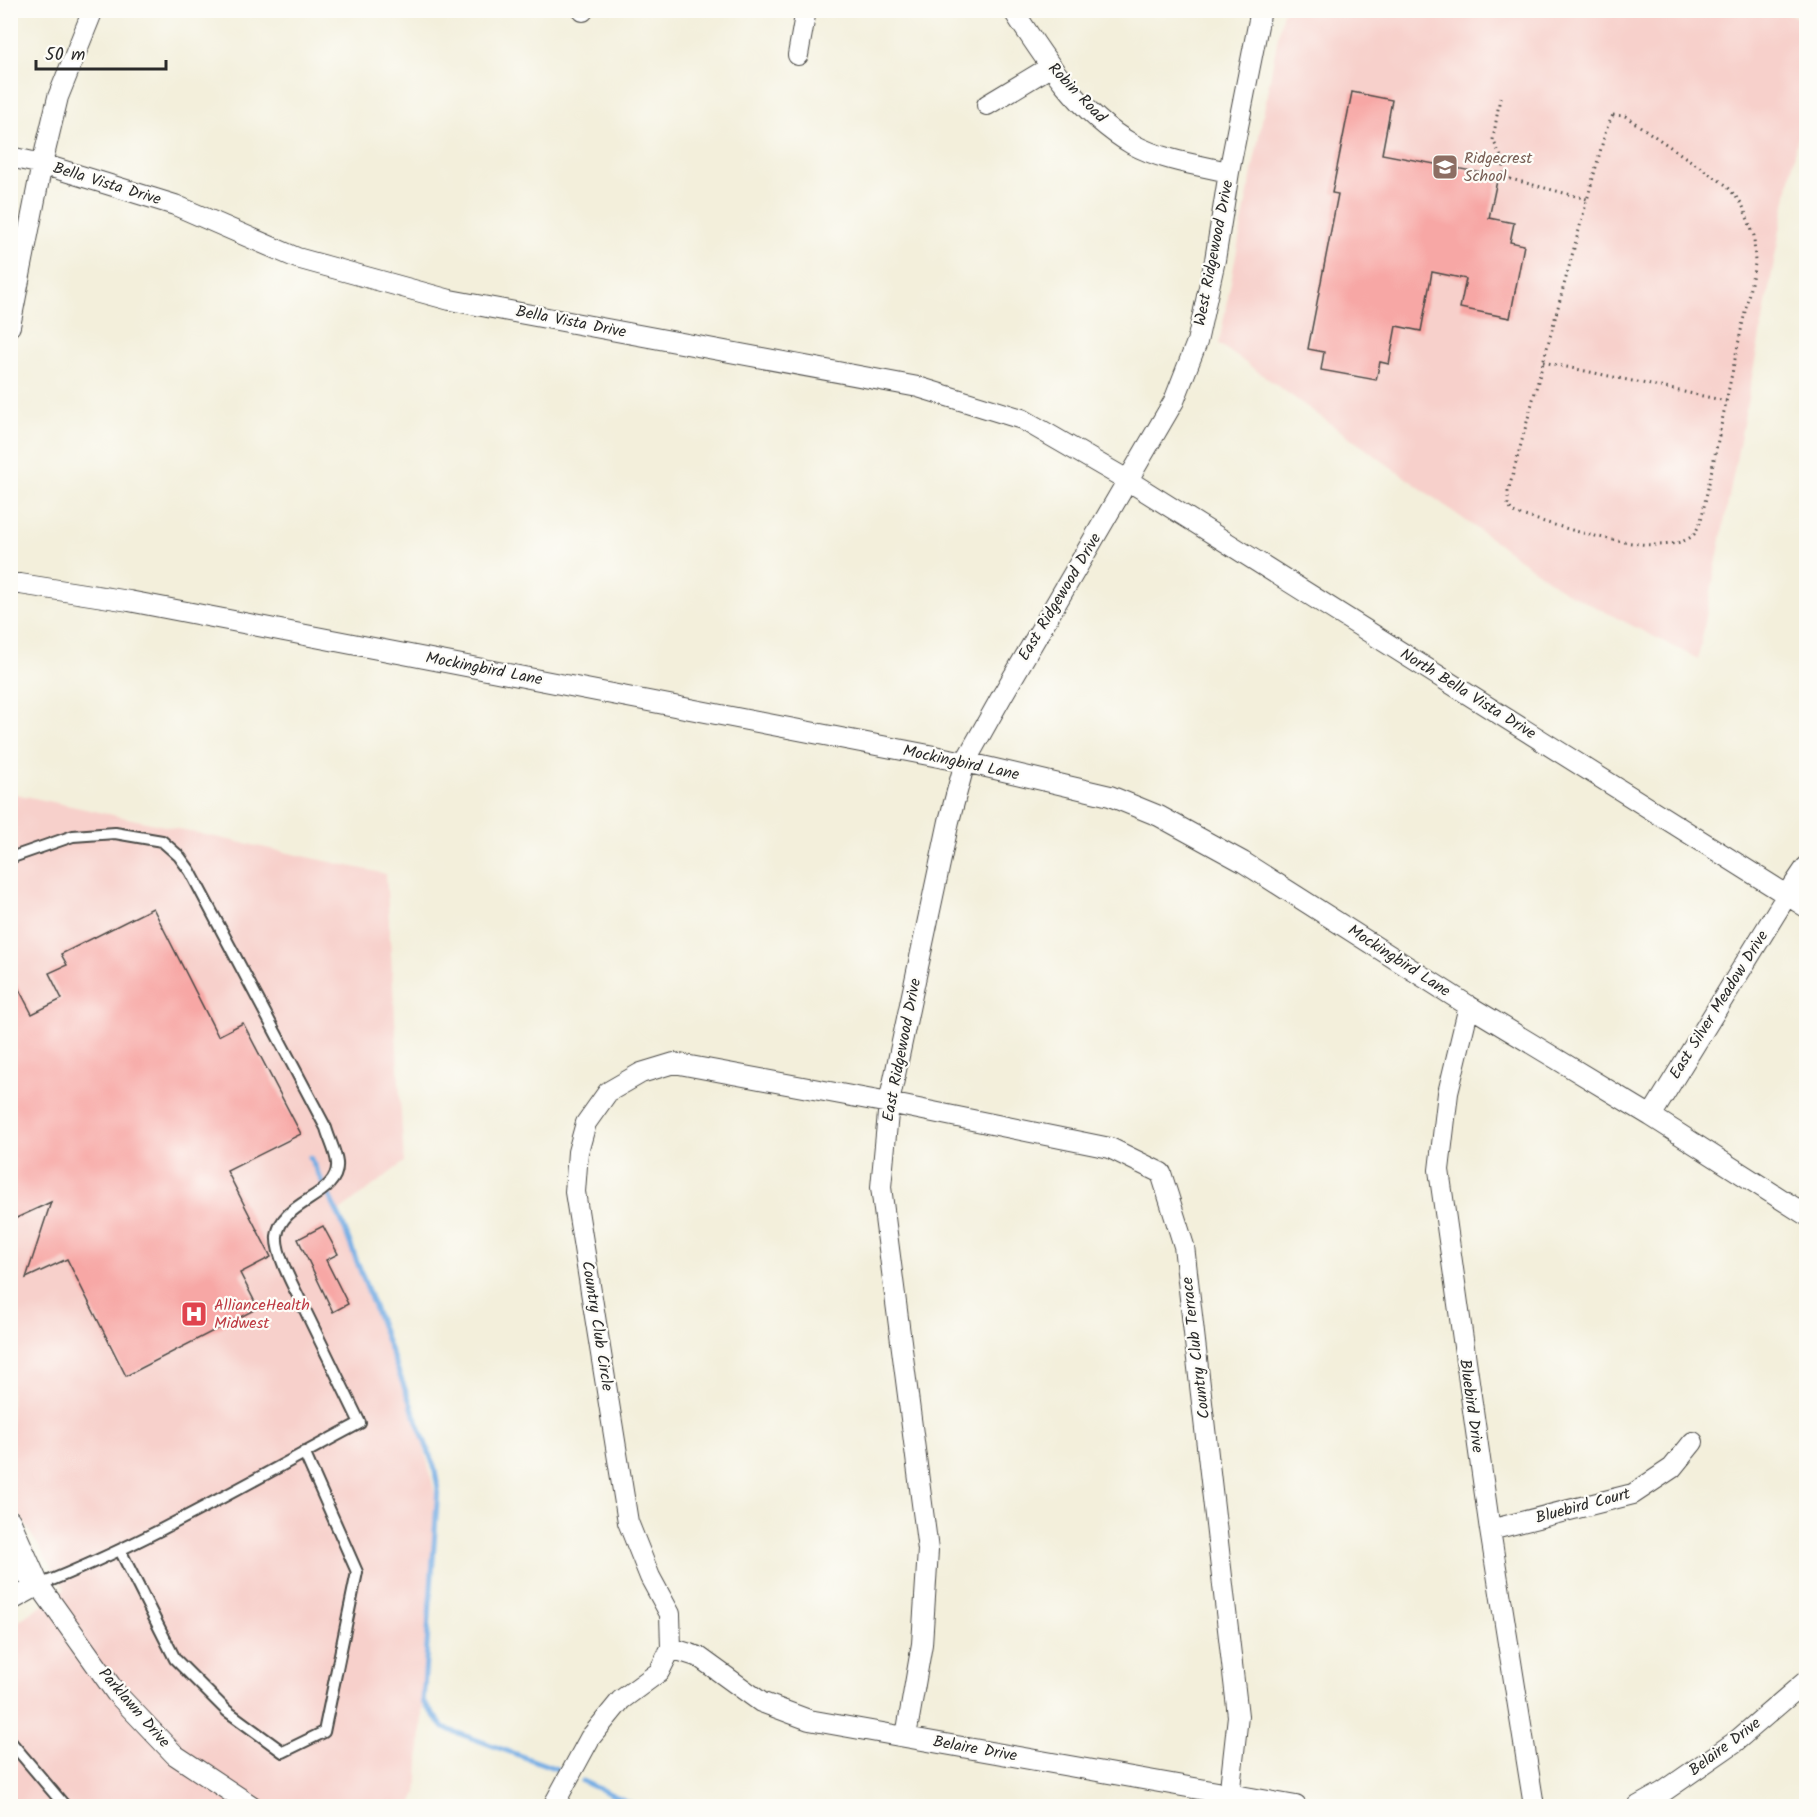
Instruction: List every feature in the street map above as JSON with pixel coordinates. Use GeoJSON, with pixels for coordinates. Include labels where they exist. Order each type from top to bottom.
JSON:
{"type":"FeatureCollection","features":[{"type":"Feature","properties":{"kind":"street"},"geometry":{"type":"LineString","coordinates":[[10,326],[42,164],[58,97],[93,10]]}},
{"type":"Feature","properties":{"kind":"street"},"geometry":{"type":"LineString","coordinates":[[798,56],[806,10]]}},
{"type":"Feature","properties":{"kind":"street","name":"Robin Road"},"geometry":{"type":"LineString","coordinates":[[1013,10],[1050,67],[1098,118],[1132,144],[1172,160],[1229,172]]}},
{"type":"Feature","properties":{"kind":"street","name":"West Ridgewood Drive"},"geometry":{"type":"LineString","coordinates":[[1129,481],[1174,401],[1197,342],[1215,260],[1229,172],[1261,10]]}},
{"type":"Feature","properties":{"kind":"street"},"geometry":{"type":"LineString","coordinates":[[987,105],[1050,67]]}},
{"type":"Feature","properties":{"kind":"street","name":"Bella Vista Drive"},"geometry":{"type":"LineString","coordinates":[[10,157],[42,164],[175,205],[297,258],[450,300],[918,387],[1022,419],[1129,481]]}},
{"type":"Feature","properties":{"kind":"street","name":"East Ridgewood Drive"},"geometry":{"type":"LineString","coordinates":[[906,1736],[922,1644],[928,1550],[881,1187],[889,1103],[949,821],[965,762],[1129,481]]}},
{"type":"Feature","properties":{"kind":"street","name":"North Bella Vista Drive"},"geometry":{"type":"LineString","coordinates":[[1129,481],[1806,907]]}},
{"type":"Feature","properties":{"kind":"street","name":"Mockingbird Lane"},"geometry":{"type":"LineString","coordinates":[[10,584],[129,601],[965,762],[1110,796],[1159,816],[1243,862],[1469,1006],[1651,1116],[1806,1215]]}},
{"type":"Feature","properties":{"kind":"street","name":"East Silver Meadow Drive"},"geometry":{"type":"LineString","coordinates":[[1651,1116],[1806,867]]}},
{"type":"Feature","properties":{"kind":"street","name":"Bluebird Drive"},"geometry":{"type":"LineString","coordinates":[[1469,1006],[1448,1093],[1439,1170],[1490,1530],[1534,1806]]}},
{"type":"Feature","properties":{"kind":"street","name":"Country Club Circle"},"geometry":{"type":"LineString","coordinates":[[671,1648],[670,1614],[650,1577],[628,1522],[575,1192],[578,1152],[586,1123],[608,1092],[641,1073],[674,1063],[889,1103]]}},
{"type":"Feature","properties":{"kind":"street","name":"Country Club Terrace"},"geometry":{"type":"LineString","coordinates":[[889,1103],[1110,1148],[1161,1173],[1184,1246],[1238,1716],[1229,1800]]}},
{"type":"Feature","properties":{"kind":"street","name":"Bluebird Court"},"geometry":{"type":"LineString","coordinates":[[1490,1530],[1633,1494],[1672,1468],[1693,1442]]}},
{"type":"Feature","properties":{"kind":"street","name":"Parklawn Drive"},"geometry":{"type":"LineString","coordinates":[[10,1520],[39,1585],[117,1693],[175,1755],[252,1806]]}},
{"type":"Feature","properties":{"kind":"street","name":"Parklawn Drive"},"geometry":{"type":"LineString","coordinates":[[10,1561],[39,1585]]}},
{"type":"Feature","properties":{"kind":"street"},"geometry":{"type":"LineString","coordinates":[[10,1601],[39,1585]]}},
{"type":"Feature","properties":{"kind":"street"},"geometry":{"type":"LineString","coordinates":[[553,1806],[590,1738],[621,1700],[659,1672],[671,1648]]}},
{"type":"Feature","properties":{"kind":"street","name":"Belaire Drive"},"geometry":{"type":"LineString","coordinates":[[671,1648],[699,1657],[761,1702],[809,1720],[906,1736],[1229,1800],[1296,1806]]}},
{"type":"Feature","properties":{"kind":"street","name":"Belaire Drive"},"geometry":{"type":"LineString","coordinates":[[1638,1806],[1663,1792],[1735,1742],[1806,1682]]}},
{"type":"Feature","properties":{"kind":"lane"},"geometry":{"type":"LineString","coordinates":[[10,858],[73,836],[115,834],[162,841],[179,856],[190,871],[326,1128],[338,1163],[330,1185],[288,1212],[279,1224],[276,1239],[284,1267],[360,1423],[178,1522],[86,1567],[39,1585]]}},
{"type":"Feature","properties":{"kind":"lane"},"geometry":{"type":"LineString","coordinates":[[120,1550],[175,1659],[227,1712],[283,1752],[324,1732],[357,1572],[304,1452]]}},
{"type":"Feature","properties":{"kind":"lane"},"geometry":{"type":"LineString","coordinates":[[10,1741],[65,1806]]}},
{"type":"Feature","properties":{"kind":"path"},"geometry":{"type":"LineString","coordinates":[[1500,97],[1493,140],[1504,163],[1503,177],[1587,199]]}},
{"type":"Feature","properties":{"kind":"path"},"geometry":{"type":"LineString","coordinates":[[1614,115],[1625,116],[1726,184],[1742,204],[1754,236],[1755,264],[1701,521],[1693,536],[1675,543],[1644,546],[1514,513],[1508,506],[1508,492],[1544,362],[1606,130],[1614,115]]}},
{"type":"Feature","properties":{"kind":"path"},"geometry":{"type":"LineString","coordinates":[[1544,362],[1726,401]]}},
{"type":"Feature","properties":{"kind":"shaded area"},"geometry":{"type":"Polygon","coordinates":[[[1773,10],[1806,20],[1806,95],[1698,659],[1564,591],[1219,344],[1283,11],[1773,10]]]}},
{"type":"Feature","properties":{"kind":"shaded area","name":"AllianceHealth Midwest"},"geometry":{"type":"Polygon","coordinates":[[[11,793],[386,874],[404,1162],[340,1211],[417,1418],[436,1498],[417,1793],[411,1806],[11,1806],[11,1626],[65,1589],[11,1502],[11,793]]]}},
{"type":"Feature","properties":{"kind":"building"},"geometry":{"type":"Polygon","coordinates":[[[1352,92],[1392,100],[1382,154],[1498,176],[1489,218],[1514,223],[1510,242],[1524,245],[1510,318],[1460,308],[1466,279],[1432,272],[1421,331],[1396,326],[1389,364],[1380,362],[1376,380],[1321,370],[1324,352],[1308,349],[1338,194],[1332,193],[1352,92]]]}},
{"type":"Feature","properties":{"kind":"building","name":"AllianceHealth Midwest"},"geometry":{"type":"Polygon","coordinates":[[[153,908],[218,1036],[243,1023],[301,1134],[227,1171],[271,1257],[240,1273],[258,1308],[126,1376],[67,1259],[26,1278],[51,1202],[10,1221],[10,972],[32,1014],[62,999],[49,973],[67,965],[61,954],[153,908]]]}},
{"type":"Feature","properties":{"kind":"building"},"geometry":{"type":"Polygon","coordinates":[[[323,1226],[338,1254],[326,1260],[348,1304],[333,1312],[298,1239],[323,1226]]]}},
{"type":"Feature","properties":{"kind":"waterway"},"geometry":{"type":"LineString","coordinates":[[310,1157],[342,1222],[434,1466],[438,1488],[423,1702],[444,1728],[557,1769]]}},
{"type":"Feature","properties":{"kind":"waterway"},"geometry":{"type":"LineString","coordinates":[[582,1781],[637,1806]]}},
{"type":"Feature","properties":{"kind":"place","name":"Ridgecrest School"},"geometry":{"type":"Point","coordinates":[1445,167]}},
{"type":"Feature","properties":{"kind":"place","name":"AllianceHealth Midwest"},"geometry":{"type":"Point","coordinates":[194,1314]}}]}
